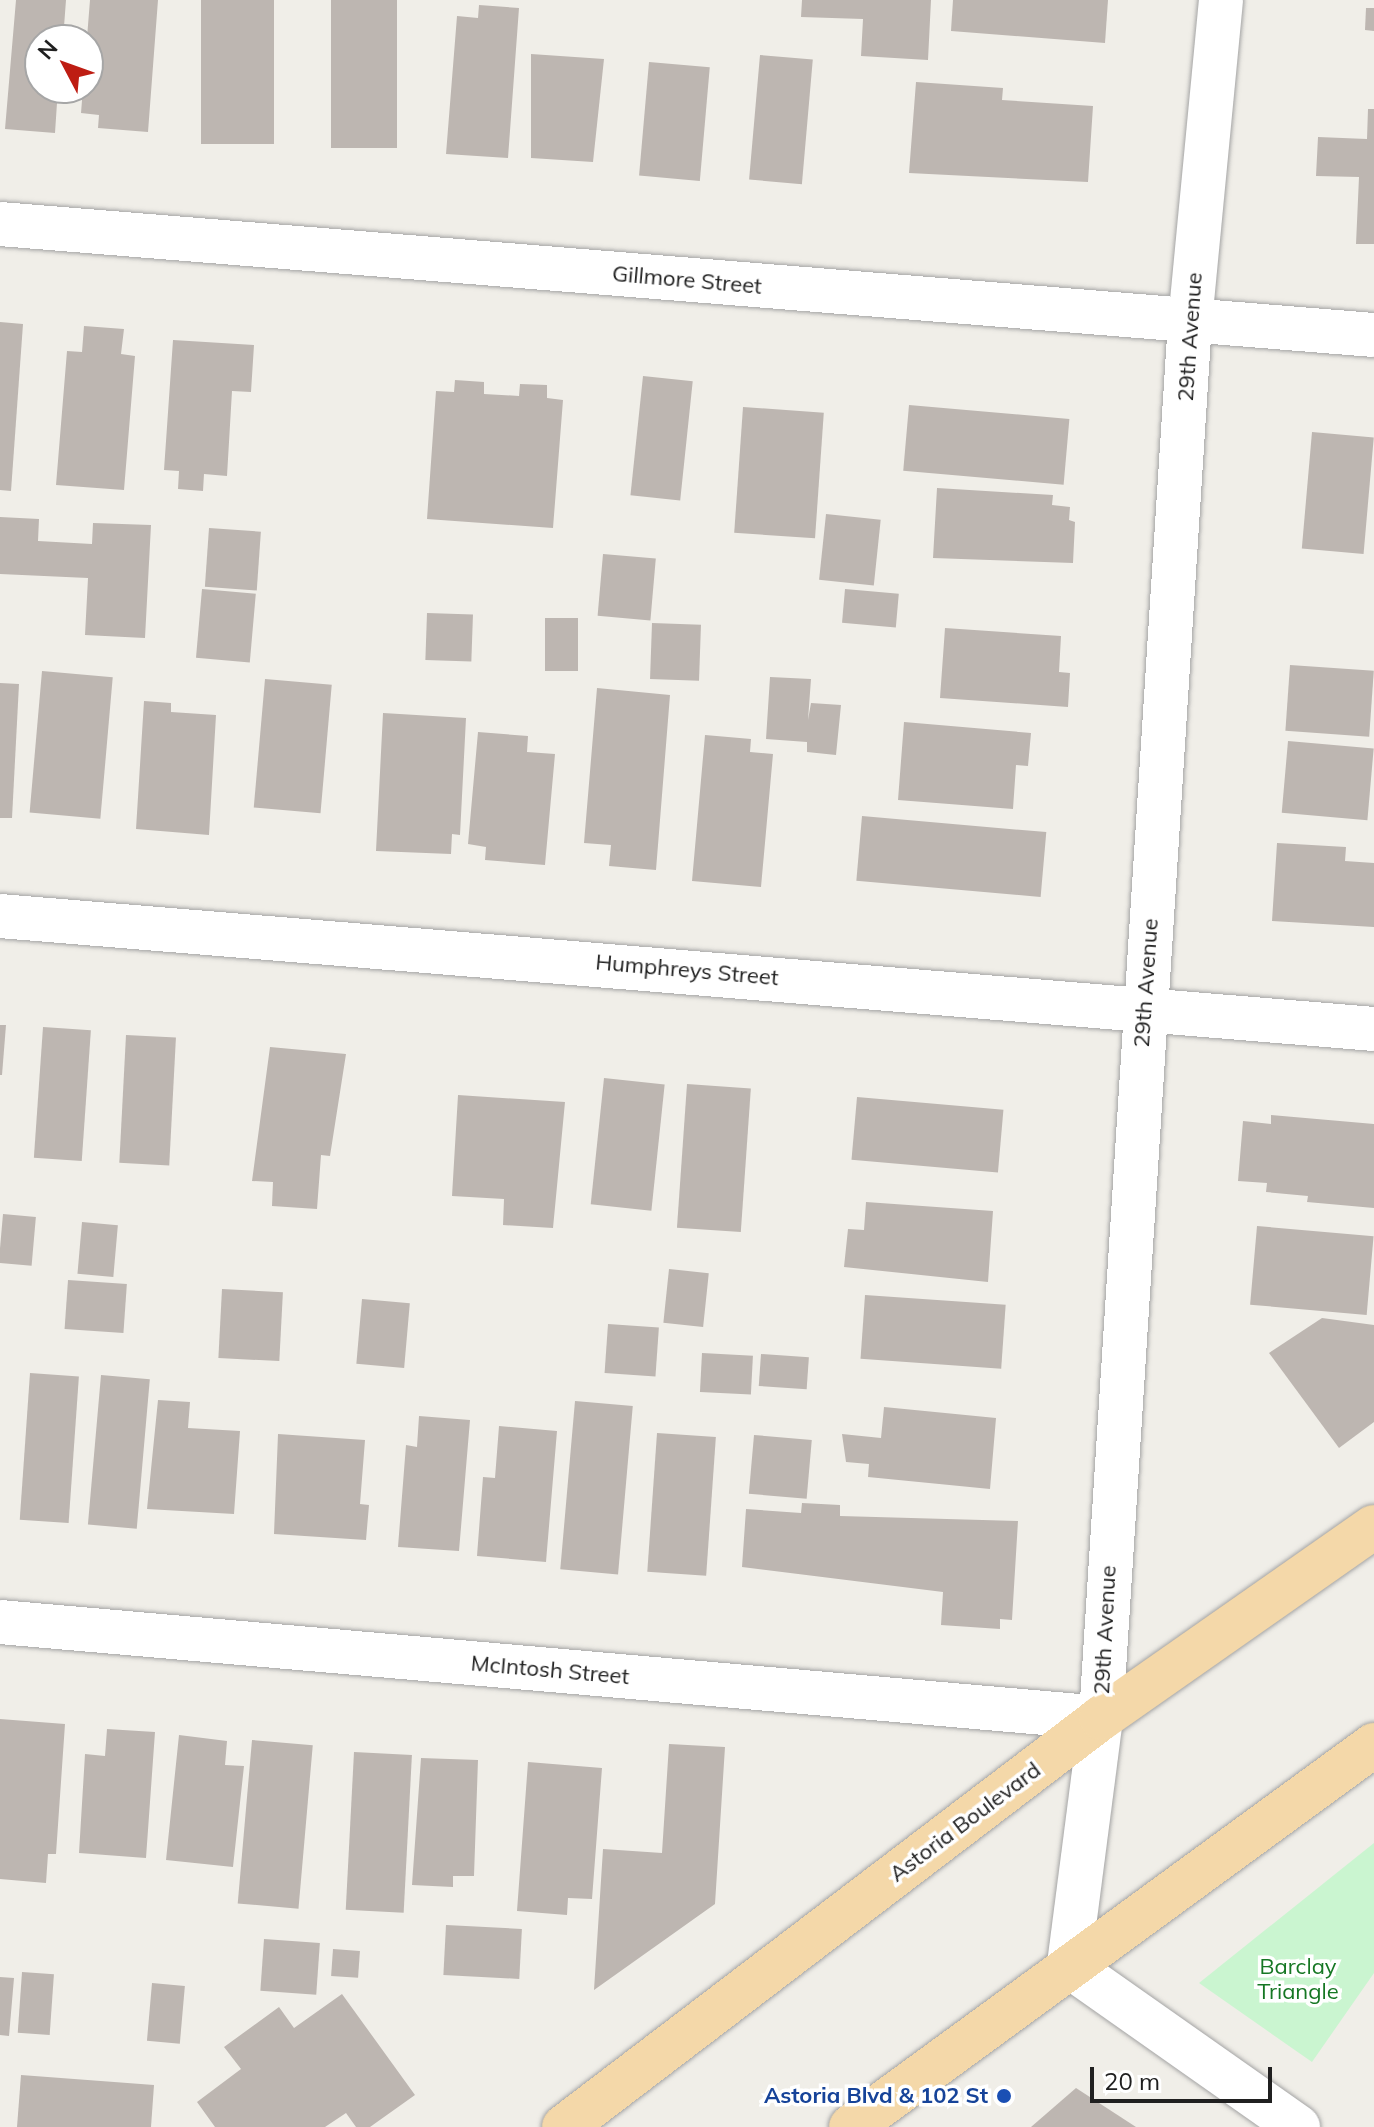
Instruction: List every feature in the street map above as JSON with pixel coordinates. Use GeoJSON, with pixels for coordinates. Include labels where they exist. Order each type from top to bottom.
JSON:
{"type":"FeatureCollection","features":[{"type":"Feature","properties":{"kind":"main road","name":"Astoria Boulevard"},"geometry":{"type":"LineString","coordinates":[[564,2127],[1101,1718],[1374,1527]]}},
{"type":"Feature","properties":{"kind":"main road"},"geometry":{"type":"LineString","coordinates":[[851,2127],[1374,1745]]}},
{"type":"Feature","properties":{"kind":"street","name":"29th Avenue"},"geometry":{"type":"LineString","coordinates":[[1069,1966],[1101,1718],[1190,321],[1221,0]]}},
{"type":"Feature","properties":{"kind":"street","name":"Gillmore Street"},"geometry":{"type":"LineString","coordinates":[[0,224],[1374,335]]}},
{"type":"Feature","properties":{"kind":"street","name":"Humphreys Street"},"geometry":{"type":"LineString","coordinates":[[0,916],[1145,1006],[1374,1029]]}},
{"type":"Feature","properties":{"kind":"street","name":"McIntosh Street"},"geometry":{"type":"LineString","coordinates":[[0,1622],[1101,1718]]}},
{"type":"Feature","properties":{"kind":"street"},"geometry":{"type":"LineString","coordinates":[[1069,1966],[1298,2127]]}},
{"type":"Feature","properties":{"kind":"green space","name":"Barclay Triangle"},"geometry":{"type":"Polygon","coordinates":[[[1374,1843],[1374,1973],[1312,2062],[1199,1983],[1374,1843]]]}},
{"type":"Feature","properties":{"kind":"building"},"geometry":{"type":"Polygon","coordinates":[[[16,0],[66,0],[64,24],[24,24],[24,104],[57,104],[55,133],[5,129],[16,0]]]}},
{"type":"Feature","properties":{"kind":"building"},"geometry":{"type":"Polygon","coordinates":[[[90,0],[158,0],[148,132],[98,128],[99,115],[81,113],[82,104],[104,104],[104,24],[88,24],[90,0]]]}},
{"type":"Feature","properties":{"kind":"building"},"geometry":{"type":"Polygon","coordinates":[[[201,0],[274,0],[274,144],[201,144],[201,0]]]}},
{"type":"Feature","properties":{"kind":"building"},"geometry":{"type":"Polygon","coordinates":[[[331,0],[397,0],[397,148],[331,148],[331,0]]]}},
{"type":"Feature","properties":{"kind":"building"},"geometry":{"type":"Polygon","coordinates":[[[802,0],[931,0],[928,60],[861,56],[863,19],[801,17],[802,0]]]}},
{"type":"Feature","properties":{"kind":"building"},"geometry":{"type":"Polygon","coordinates":[[[953,0],[1108,0],[1105,43],[951,31],[953,0]]]}},
{"type":"Feature","properties":{"kind":"building"},"geometry":{"type":"Polygon","coordinates":[[[479,5],[519,8],[508,158],[446,154],[457,16],[478,18],[479,5]]]}},
{"type":"Feature","properties":{"kind":"building"},"geometry":{"type":"Polygon","coordinates":[[[1366,8],[1374,8],[1374,31],[1365,30],[1366,8]]]}},
{"type":"Feature","properties":{"kind":"building"},"geometry":{"type":"Polygon","coordinates":[[[531,54],[604,59],[593,162],[531,158],[531,54]]]}},
{"type":"Feature","properties":{"kind":"building"},"geometry":{"type":"Polygon","coordinates":[[[760,55],[813,60],[802,184],[749,180],[760,55]]]}},
{"type":"Feature","properties":{"kind":"building"},"geometry":{"type":"Polygon","coordinates":[[[649,62],[710,67],[700,181],[639,176],[649,62]]]}},
{"type":"Feature","properties":{"kind":"building"},"geometry":{"type":"Polygon","coordinates":[[[916,82],[1003,88],[1002,100],[1093,106],[1088,182],[909,173],[916,82]]]}},
{"type":"Feature","properties":{"kind":"building"},"geometry":{"type":"Polygon","coordinates":[[[1368,109],[1374,109],[1374,244],[1356,244],[1359,177],[1316,176],[1318,137],[1367,139],[1368,109]]]}},
{"type":"Feature","properties":{"kind":"building"},"geometry":{"type":"Polygon","coordinates":[[[0,322],[23,324],[11,491],[0,490],[0,322]]]}},
{"type":"Feature","properties":{"kind":"building"},"geometry":{"type":"Polygon","coordinates":[[[84,326],[124,329],[121,354],[135,356],[124,490],[56,485],[67,351],[82,352],[84,326]]]}},
{"type":"Feature","properties":{"kind":"building"},"geometry":{"type":"Polygon","coordinates":[[[173,340],[254,345],[251,392],[232,391],[227,476],[204,474],[203,491],[178,489],[179,471],[164,470],[173,340]]]}},
{"type":"Feature","properties":{"kind":"building"},"geometry":{"type":"Polygon","coordinates":[[[643,376],[693,381],[680,501],[630,495],[643,376]]]}},
{"type":"Feature","properties":{"kind":"building"},"geometry":{"type":"Polygon","coordinates":[[[455,380],[484,382],[484,394],[519,396],[520,384],[547,385],[547,398],[563,400],[553,528],[427,519],[436,391],[454,392],[455,380]]]}},
{"type":"Feature","properties":{"kind":"building"},"geometry":{"type":"Polygon","coordinates":[[[909,405],[1069,419],[1064,485],[903,471],[909,405]]]}},
{"type":"Feature","properties":{"kind":"building"},"geometry":{"type":"Polygon","coordinates":[[[743,407],[824,413],[815,538],[734,533],[743,407]]]}},
{"type":"Feature","properties":{"kind":"building"},"geometry":{"type":"Polygon","coordinates":[[[1312,432],[1374,437],[1364,554],[1302,549],[1312,432]]]}},
{"type":"Feature","properties":{"kind":"building"},"geometry":{"type":"Polygon","coordinates":[[[937,488],[1053,495],[1052,505],[1070,507],[1069,520],[1075,522],[1073,563],[933,558],[937,488]]]}},
{"type":"Feature","properties":{"kind":"building"},"geometry":{"type":"Polygon","coordinates":[[[826,514],[881,520],[874,585],[819,580],[826,514]]]}},
{"type":"Feature","properties":{"kind":"building"},"geometry":{"type":"Polygon","coordinates":[[[0,517],[39,519],[38,541],[92,544],[93,523],[151,525],[145,638],[85,635],[88,578],[0,574],[0,517]]]}},
{"type":"Feature","properties":{"kind":"building"},"geometry":{"type":"Polygon","coordinates":[[[209,528],[261,532],[257,590],[205,587],[209,528]]]}},
{"type":"Feature","properties":{"kind":"building"},"geometry":{"type":"Polygon","coordinates":[[[603,554],[656,559],[650,620],[598,616],[603,554]]]}},
{"type":"Feature","properties":{"kind":"building"},"geometry":{"type":"Polygon","coordinates":[[[202,589],[256,594],[250,662],[196,658],[202,589]]]}},
{"type":"Feature","properties":{"kind":"building"},"geometry":{"type":"Polygon","coordinates":[[[845,589],[899,594],[896,628],[842,623],[845,589]]]}},
{"type":"Feature","properties":{"kind":"building"},"geometry":{"type":"Polygon","coordinates":[[[427,613],[473,615],[471,662],[425,660],[427,613]]]}},
{"type":"Feature","properties":{"kind":"building"},"geometry":{"type":"Polygon","coordinates":[[[545,618],[578,618],[578,671],[545,671],[545,618]]]}},
{"type":"Feature","properties":{"kind":"building"},"geometry":{"type":"Polygon","coordinates":[[[652,623],[701,625],[699,681],[650,679],[652,623]]]}},
{"type":"Feature","properties":{"kind":"building"},"geometry":{"type":"Polygon","coordinates":[[[945,628],[1061,636],[1059,672],[1070,673],[1068,707],[940,698],[945,628]]]}},
{"type":"Feature","properties":{"kind":"building"},"geometry":{"type":"Polygon","coordinates":[[[1290,665],[1374,671],[1369,737],[1285,731],[1290,665]]]}},
{"type":"Feature","properties":{"kind":"building"},"geometry":{"type":"Polygon","coordinates":[[[42,671],[113,677],[100,819],[30,812],[42,671]]]}},
{"type":"Feature","properties":{"kind":"building"},"geometry":{"type":"Polygon","coordinates":[[[770,677],[811,679],[808,720],[811,703],[841,705],[836,755],[807,752],[807,742],[766,739],[770,677]]]}},
{"type":"Feature","properties":{"kind":"building"},"geometry":{"type":"Polygon","coordinates":[[[265,679],[332,685],[321,813],[254,808],[265,679]]]}},
{"type":"Feature","properties":{"kind":"building"},"geometry":{"type":"Polygon","coordinates":[[[0,683],[19,684],[12,818],[0,818],[0,683]]]}},
{"type":"Feature","properties":{"kind":"building"},"geometry":{"type":"Polygon","coordinates":[[[597,688],[670,695],[656,870],[609,866],[611,845],[584,843],[597,688]]]}},
{"type":"Feature","properties":{"kind":"building"},"geometry":{"type":"Polygon","coordinates":[[[144,701],[171,703],[171,712],[216,715],[209,835],[136,829],[144,701]]]}},
{"type":"Feature","properties":{"kind":"building"},"geometry":{"type":"Polygon","coordinates":[[[383,713],[466,718],[460,835],[452,834],[451,854],[376,851],[383,713]]]}},
{"type":"Feature","properties":{"kind":"building"},"geometry":{"type":"Polygon","coordinates":[[[904,722],[1031,733],[1028,766],[1016,765],[1013,809],[898,800],[904,722]]]}},
{"type":"Feature","properties":{"kind":"building"},"geometry":{"type":"Polygon","coordinates":[[[478,732],[528,736],[527,752],[555,754],[545,865],[485,860],[486,847],[468,844],[478,732]]]}},
{"type":"Feature","properties":{"kind":"building"},"geometry":{"type":"Polygon","coordinates":[[[705,735],[751,739],[750,752],[773,754],[761,887],[692,881],[705,735]]]}},
{"type":"Feature","properties":{"kind":"building"},"geometry":{"type":"Polygon","coordinates":[[[1288,741],[1374,748],[1367,820],[1282,813],[1288,741]]]}},
{"type":"Feature","properties":{"kind":"building"},"geometry":{"type":"Polygon","coordinates":[[[862,816],[1046,832],[1041,897],[856,881],[862,816]]]}},
{"type":"Feature","properties":{"kind":"building"},"geometry":{"type":"Polygon","coordinates":[[[1277,843],[1346,847],[1345,861],[1374,863],[1374,927],[1272,921],[1277,843]]]}},
{"type":"Feature","properties":{"kind":"building"},"geometry":{"type":"Polygon","coordinates":[[[0,1025],[6,1025],[2,1075],[0,1075],[0,1025]]]}},
{"type":"Feature","properties":{"kind":"building"},"geometry":{"type":"Polygon","coordinates":[[[43,1027],[91,1030],[82,1161],[34,1158],[43,1027]]]}},
{"type":"Feature","properties":{"kind":"building"},"geometry":{"type":"Polygon","coordinates":[[[126,1035],[176,1038],[169,1165],[119,1163],[126,1035]]]}},
{"type":"Feature","properties":{"kind":"building"},"geometry":{"type":"Polygon","coordinates":[[[270,1047],[346,1054],[330,1156],[321,1155],[317,1209],[272,1206],[273,1182],[252,1181],[270,1047]]]}},
{"type":"Feature","properties":{"kind":"building"},"geometry":{"type":"Polygon","coordinates":[[[604,1078],[665,1084],[651,1211],[591,1204],[604,1078]]]}},
{"type":"Feature","properties":{"kind":"building"},"geometry":{"type":"Polygon","coordinates":[[[687,1084],[751,1088],[741,1232],[677,1228],[687,1084]]]}},
{"type":"Feature","properties":{"kind":"building"},"geometry":{"type":"Polygon","coordinates":[[[458,1095],[565,1102],[553,1228],[503,1225],[504,1199],[452,1196],[458,1095]]]}},
{"type":"Feature","properties":{"kind":"building"},"geometry":{"type":"Polygon","coordinates":[[[857,1097],[1003,1110],[998,1173],[852,1160],[857,1097]]]}},
{"type":"Feature","properties":{"kind":"building"},"geometry":{"type":"Polygon","coordinates":[[[1271,1115],[1374,1124],[1374,1208],[1307,1202],[1308,1196],[1266,1192],[1267,1183],[1238,1181],[1243,1121],[1271,1124],[1271,1115]]]}},
{"type":"Feature","properties":{"kind":"building"},"geometry":{"type":"Polygon","coordinates":[[[866,1202],[993,1211],[988,1282],[844,1267],[848,1229],[864,1230],[866,1202]]]}},
{"type":"Feature","properties":{"kind":"building"},"geometry":{"type":"Polygon","coordinates":[[[3,1214],[36,1217],[32,1266],[0,1263],[3,1214]]]}},
{"type":"Feature","properties":{"kind":"building"},"geometry":{"type":"Polygon","coordinates":[[[82,1222],[118,1225],[113,1277],[77,1274],[82,1222]]]}},
{"type":"Feature","properties":{"kind":"building"},"geometry":{"type":"Polygon","coordinates":[[[1257,1226],[1374,1236],[1367,1315],[1250,1305],[1257,1226]]]}},
{"type":"Feature","properties":{"kind":"building"},"geometry":{"type":"Polygon","coordinates":[[[669,1269],[709,1273],[703,1327],[663,1323],[669,1269]]]}},
{"type":"Feature","properties":{"kind":"building"},"geometry":{"type":"Polygon","coordinates":[[[68,1280],[127,1284],[123,1333],[65,1329],[68,1280]]]}},
{"type":"Feature","properties":{"kind":"building"},"geometry":{"type":"Polygon","coordinates":[[[222,1289],[283,1292],[279,1361],[218,1358],[222,1289]]]}},
{"type":"Feature","properties":{"kind":"building"},"geometry":{"type":"Polygon","coordinates":[[[865,1295],[1006,1305],[1001,1369],[861,1359],[865,1295]]]}},
{"type":"Feature","properties":{"kind":"building"},"geometry":{"type":"Polygon","coordinates":[[[362,1299],[410,1303],[404,1368],[356,1364],[362,1299]]]}},
{"type":"Feature","properties":{"kind":"building"},"geometry":{"type":"Polygon","coordinates":[[[1322,1318],[1374,1325],[1374,1422],[1339,1448],[1269,1353],[1322,1318]]]}},
{"type":"Feature","properties":{"kind":"building"},"geometry":{"type":"Polygon","coordinates":[[[608,1324],[659,1328],[655,1376],[605,1373],[608,1324]]]}},
{"type":"Feature","properties":{"kind":"building"},"geometry":{"type":"Polygon","coordinates":[[[702,1353],[753,1356],[751,1395],[700,1392],[702,1353]]]}},
{"type":"Feature","properties":{"kind":"building"},"geometry":{"type":"Polygon","coordinates":[[[761,1354],[809,1357],[807,1389],[759,1386],[761,1354]]]}},
{"type":"Feature","properties":{"kind":"building"},"geometry":{"type":"Polygon","coordinates":[[[30,1373],[79,1376],[69,1523],[20,1520],[30,1373]]]}},
{"type":"Feature","properties":{"kind":"building"},"geometry":{"type":"Polygon","coordinates":[[[101,1375],[150,1379],[137,1529],[88,1524],[101,1375]]]}},
{"type":"Feature","properties":{"kind":"building"},"geometry":{"type":"Polygon","coordinates":[[[158,1400],[190,1402],[188,1428],[240,1431],[234,1514],[147,1509],[158,1400]]]}},
{"type":"Feature","properties":{"kind":"building"},"geometry":{"type":"Polygon","coordinates":[[[575,1401],[633,1406],[618,1574],[560,1569],[575,1401]]]}},
{"type":"Feature","properties":{"kind":"building"},"geometry":{"type":"Polygon","coordinates":[[[884,1407],[996,1418],[990,1489],[868,1477],[869,1464],[846,1462],[842,1434],[881,1438],[884,1407]]]}},
{"type":"Feature","properties":{"kind":"building"},"geometry":{"type":"Polygon","coordinates":[[[419,1416],[470,1420],[459,1551],[398,1547],[406,1445],[417,1447],[419,1416]]]}},
{"type":"Feature","properties":{"kind":"building"},"geometry":{"type":"Polygon","coordinates":[[[499,1426],[557,1431],[546,1562],[477,1556],[483,1477],[495,1478],[499,1426]]]}},
{"type":"Feature","properties":{"kind":"building"},"geometry":{"type":"Polygon","coordinates":[[[657,1433],[716,1437],[706,1576],[647,1572],[657,1433]]]}},
{"type":"Feature","properties":{"kind":"building"},"geometry":{"type":"Polygon","coordinates":[[[278,1434],[365,1440],[360,1504],[369,1505],[366,1540],[274,1534],[278,1434]]]}},
{"type":"Feature","properties":{"kind":"building"},"geometry":{"type":"Polygon","coordinates":[[[754,1435],[812,1440],[807,1499],[749,1494],[754,1435]]]}},
{"type":"Feature","properties":{"kind":"building"},"geometry":{"type":"Polygon","coordinates":[[[802,1503],[840,1505],[840,1516],[1018,1521],[1012,1620],[1000,1619],[1000,1629],[941,1625],[943,1592],[742,1567],[746,1509],[801,1513],[802,1503]]]}},
{"type":"Feature","properties":{"kind":"building"},"geometry":{"type":"Polygon","coordinates":[[[0,1719],[65,1724],[56,1854],[48,1854],[46,1883],[0,1879],[0,1719]]]}},
{"type":"Feature","properties":{"kind":"building"},"geometry":{"type":"Polygon","coordinates":[[[107,1729],[155,1732],[146,1858],[79,1853],[85,1754],[105,1756],[107,1729]]]}},
{"type":"Feature","properties":{"kind":"building"},"geometry":{"type":"Polygon","coordinates":[[[179,1735],[227,1741],[225,1765],[244,1766],[233,1867],[166,1860],[179,1735]]]}},
{"type":"Feature","properties":{"kind":"building"},"geometry":{"type":"Polygon","coordinates":[[[252,1740],[313,1745],[298,1909],[238,1903],[252,1740]]]}},
{"type":"Feature","properties":{"kind":"building"},"geometry":{"type":"Polygon","coordinates":[[[669,1744],[725,1747],[715,1904],[594,1990],[603,1849],[662,1853],[669,1744]]]}},
{"type":"Feature","properties":{"kind":"building"},"geometry":{"type":"Polygon","coordinates":[[[354,1752],[412,1755],[404,1913],[346,1910],[354,1752]]]}},
{"type":"Feature","properties":{"kind":"building"},"geometry":{"type":"Polygon","coordinates":[[[421,1758],[478,1760],[474,1876],[453,1876],[453,1887],[412,1885],[421,1758]]]}},
{"type":"Feature","properties":{"kind":"building"},"geometry":{"type":"Polygon","coordinates":[[[528,1762],[602,1768],[592,1899],[568,1898],[567,1915],[517,1911],[528,1762]]]}},
{"type":"Feature","properties":{"kind":"building"},"geometry":{"type":"Polygon","coordinates":[[[446,1925],[522,1929],[519,1979],[443,1975],[446,1925]]]}},
{"type":"Feature","properties":{"kind":"building"},"geometry":{"type":"Polygon","coordinates":[[[264,1939],[320,1943],[316,1995],[260,1991],[264,1939]]]}},
{"type":"Feature","properties":{"kind":"building"},"geometry":{"type":"Polygon","coordinates":[[[333,1949],[360,1951],[358,1978],[331,1976],[333,1949]]]}},
{"type":"Feature","properties":{"kind":"building"},"geometry":{"type":"Polygon","coordinates":[[[22,1972],[54,1974],[50,2035],[18,2033],[22,1972]]]}},
{"type":"Feature","properties":{"kind":"building"},"geometry":{"type":"Polygon","coordinates":[[[0,1977],[14,1978],[9,2036],[0,2035],[0,1977]]]}},
{"type":"Feature","properties":{"kind":"building"},"geometry":{"type":"Polygon","coordinates":[[[152,1983],[185,1986],[180,2044],[147,2041],[152,1983]]]}},
{"type":"Feature","properties":{"kind":"building"},"geometry":{"type":"Polygon","coordinates":[[[342,1994],[415,2095],[370,2127],[356,2127],[346,2113],[325,2127],[215,2127],[197,2102],[241,2069],[224,2047],[279,2007],[294,2028],[342,1994]]]}},
{"type":"Feature","properties":{"kind":"building"},"geometry":{"type":"Polygon","coordinates":[[[21,2075],[154,2085],[151,2127],[17,2127],[21,2075]]]}},
{"type":"Feature","properties":{"kind":"building"},"geometry":{"type":"Polygon","coordinates":[[[1076,2088],[1136,2127],[1031,2127],[1076,2088]]]}},
{"type":"Feature","properties":{"kind":"place","name":"Astoria Blvd & 102 St"},"geometry":{"type":"Point","coordinates":[1004,2096]}}]}
